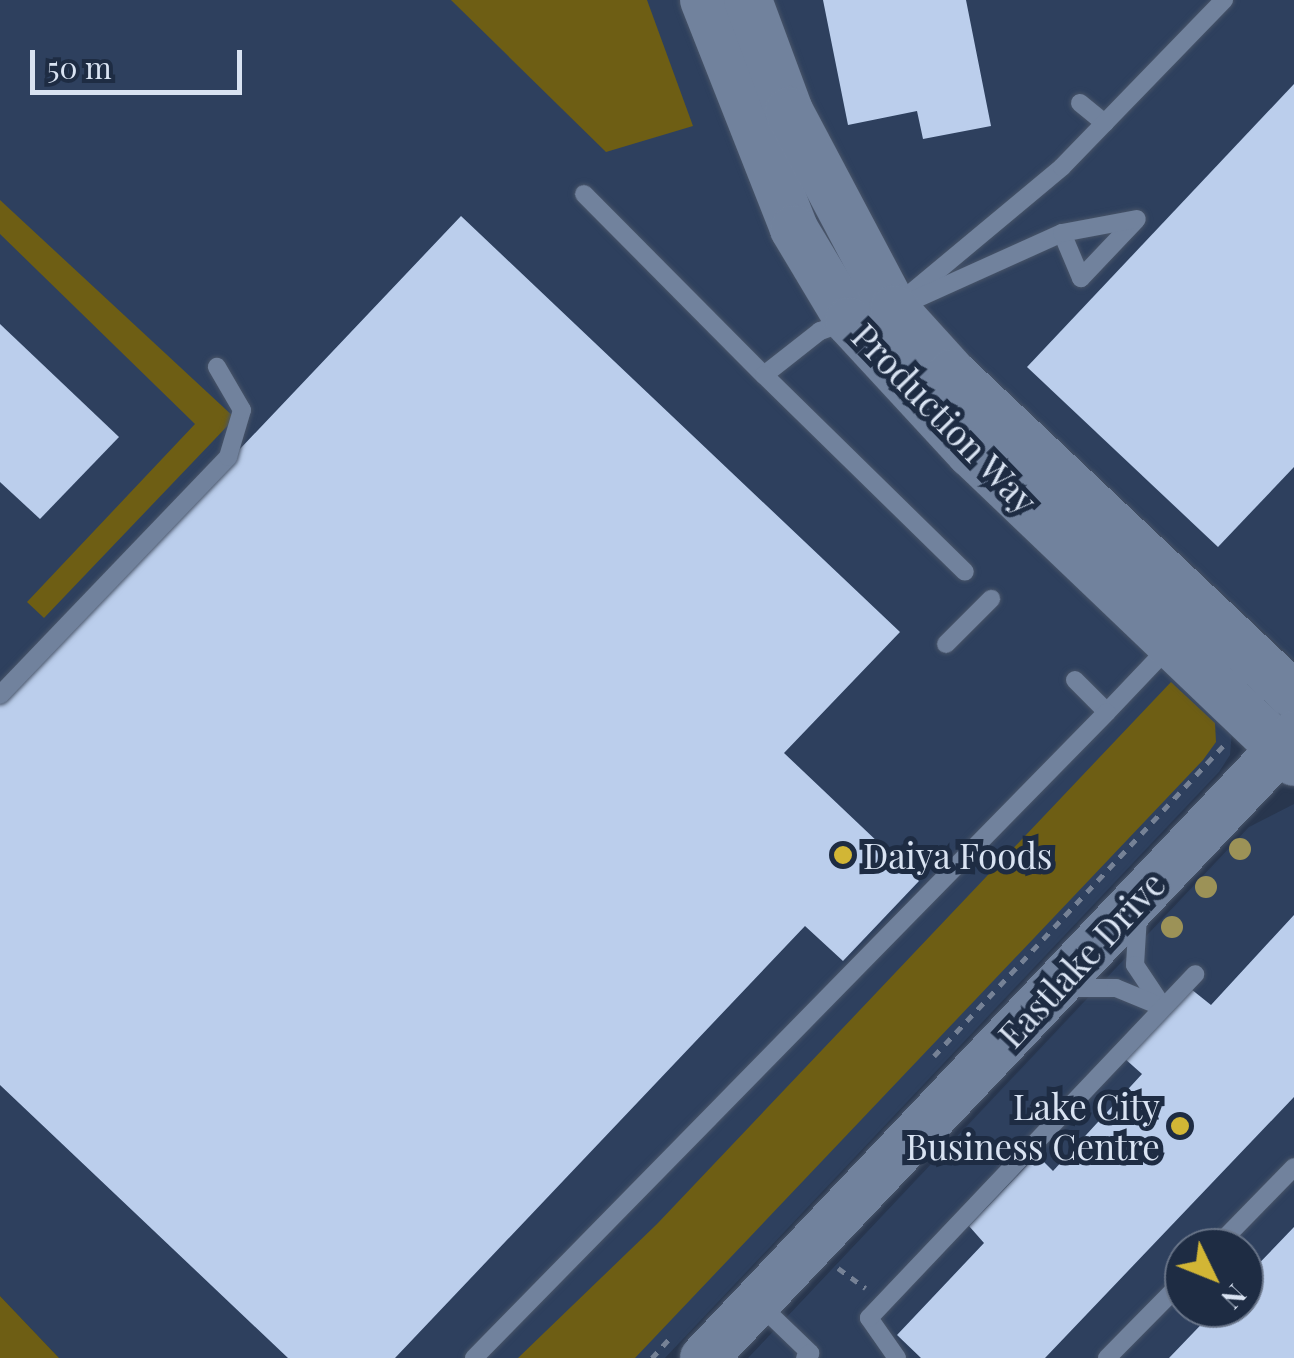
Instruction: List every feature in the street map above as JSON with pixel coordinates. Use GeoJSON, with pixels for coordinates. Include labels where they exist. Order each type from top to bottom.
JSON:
{"type":"FeatureCollection","features":[{"type":"Feature","properties":{"kind":"street","name":"Production Way"},"geometry":{"type":"LineString","coordinates":[[704,0],[794,229],[872,315],[972,453],[1172,644],[1290,748]]}},
{"type":"Feature","properties":{"kind":"street","name":"Production Way"},"geometry":{"type":"LineString","coordinates":[[748,0],[872,315],[952,373],[1294,695]]}},
{"type":"Feature","properties":{"kind":"street","name":"Eastlake Drive"},"geometry":{"type":"LineString","coordinates":[[691,1344],[757,1302],[1139,898],[1290,748]]}},
{"type":"Feature","properties":{"kind":"lane"},"geometry":{"type":"LineString","coordinates":[[872,315],[1105,123],[1224,0]]}},
{"type":"Feature","properties":{"kind":"lane"},"geometry":{"type":"LineString","coordinates":[[1080,103],[1105,123]]}},
{"type":"Feature","properties":{"kind":"lane"},"geometry":{"type":"LineString","coordinates":[[584,194],[965,572]]}},
{"type":"Feature","properties":{"kind":"lane"},"geometry":{"type":"LineString","coordinates":[[764,375],[820,332],[872,315],[1062,233]]}},
{"type":"Feature","properties":{"kind":"lane"},"geometry":{"type":"LineString","coordinates":[[0,695],[228,457],[242,410],[217,367]]}},
{"type":"Feature","properties":{"kind":"lane"},"geometry":{"type":"LineString","coordinates":[[946,644],[991,598]]}},
{"type":"Feature","properties":{"kind":"lane"},"geometry":{"type":"LineString","coordinates":[[474,1358],[1172,644]]}},
{"type":"Feature","properties":{"kind":"lane"},"geometry":{"type":"LineString","coordinates":[[1075,680],[1107,712]]}},
{"type":"Feature","properties":{"kind":"lane"},"geometry":{"type":"LineString","coordinates":[[1139,898],[1135,965],[1163,1007]]}},
{"type":"Feature","properties":{"kind":"lane"},"geometry":{"type":"LineString","coordinates":[[897,1358],[868,1326],[884,1302],[1194,974]]}},
{"type":"Feature","properties":{"kind":"lane"},"geometry":{"type":"LineString","coordinates":[[1054,988],[1116,988],[1163,1007]]}},
{"type":"Feature","properties":{"kind":"lane"},"geometry":{"type":"LineString","coordinates":[[1235,1228],[1294,1167]]}},
{"type":"Feature","properties":{"kind":"lane"},"geometry":{"type":"LineString","coordinates":[[1107,1358],[1164,1300]]}},
{"type":"Feature","properties":{"kind":"lane"},"geometry":{"type":"LineString","coordinates":[[757,1302],[810,1352],[805,1358]]}},
{"type":"Feature","properties":{"kind":"path"},"geometry":{"type":"LineString","coordinates":[[933,1057],[1232,743]]}},
{"type":"Feature","properties":{"kind":"path"},"geometry":{"type":"LineString","coordinates":[[836,1265],[884,1302]]}},
{"type":"Feature","properties":{"kind":"path"},"geometry":{"type":"LineString","coordinates":[[652,1358],[691,1344]]}},
{"type":"Feature","properties":{"kind":"shaded area"},"geometry":{"type":"Polygon","coordinates":[[[0,0],[689,0],[746,167],[1232,731],[1230,755],[1219,772],[665,1358],[59,1358],[0,1296],[0,0]]]}},
{"type":"Feature","properties":{"kind":"shaded area"},"geometry":{"type":"Polygon","coordinates":[[[451,0],[647,0],[693,126],[606,152],[451,0]]]}},
{"type":"Feature","properties":{"kind":"shaded area"},"geometry":{"type":"Polygon","coordinates":[[[770,0],[1294,0],[1294,660],[943,332],[842,184],[770,0]]]}},
{"type":"Feature","properties":{"kind":"shaded area"},"geometry":{"type":"Polygon","coordinates":[[[0,200],[235,418],[44,618],[27,602],[195,424],[0,234],[0,200]]]}},
{"type":"Feature","properties":{"kind":"shaded area"},"geometry":{"type":"Polygon","coordinates":[[[1171,682],[1215,723],[1216,742],[1203,760],[635,1358],[518,1358],[657,1224],[1171,682]]]}},
{"type":"Feature","properties":{"kind":"shaded area"},"geometry":{"type":"Polygon","coordinates":[[[1294,804],[1294,1358],[748,1358],[1249,827],[1294,804]]]}},
{"type":"Feature","properties":{"kind":"shaded area"},"geometry":{"type":"Polygon","coordinates":[[[0,1296],[59,1358],[0,1358],[0,1296]]]}},
{"type":"Feature","properties":{"kind":"building"},"geometry":{"type":"Polygon","coordinates":[[[823,0],[966,0],[991,126],[923,139],[917,111],[848,125],[823,0]]]}},
{"type":"Feature","properties":{"kind":"building"},"geometry":{"type":"Polygon","coordinates":[[[1294,84],[1294,467],[1218,547],[1027,367],[1294,84]]]}},
{"type":"Feature","properties":{"kind":"building"},"geometry":{"type":"Polygon","coordinates":[[[461,216],[900,632],[784,753],[919,881],[843,961],[805,926],[395,1358],[288,1358],[0,1085],[0,702],[461,216]]]}},
{"type":"Feature","properties":{"kind":"building"},"geometry":{"type":"Polygon","coordinates":[[[0,324],[119,437],[40,519],[0,482],[0,324]]]}},
{"type":"Feature","properties":{"kind":"building","name":"Lake City Business Centre"},"geometry":{"type":"Polygon","coordinates":[[[1294,915],[1294,1097],[1169,1228],[1164,1228],[1164,1233],[1045,1358],[921,1358],[897,1335],[984,1243],[969,1226],[1037,1155],[1053,1171],[1142,1074],[1124,1058],[1191,989],[1211,1005],[1294,915]]]}},
{"type":"Feature","properties":{"kind":"building"},"geometry":{"type":"Polygon","coordinates":[[[1294,1227],[1294,1358],[1169,1358],[1198,1328],[1264,1328],[1264,1258],[1294,1227]]]}},
{"type":"Feature","properties":{"kind":"place","name":"Daiya Foods"},"geometry":{"type":"Point","coordinates":[843,855]}},
{"type":"Feature","properties":{"kind":"place","name":"Lake City Business Centre"},"geometry":{"type":"Point","coordinates":[1180,1126]}}]}
